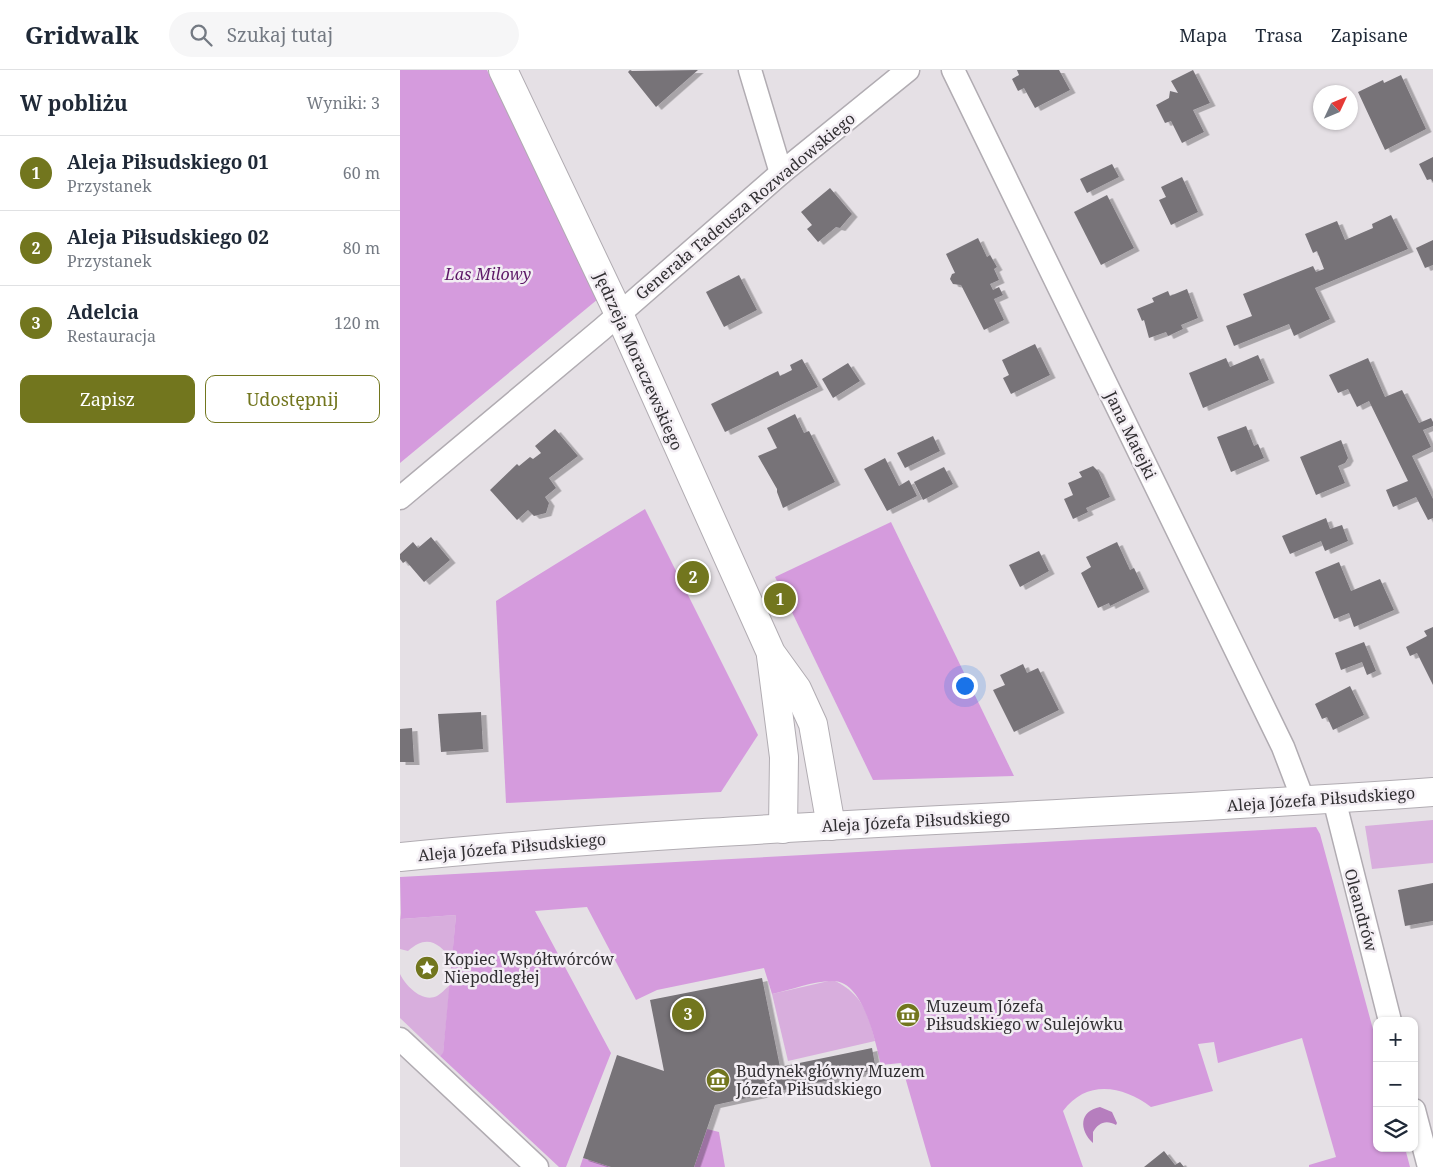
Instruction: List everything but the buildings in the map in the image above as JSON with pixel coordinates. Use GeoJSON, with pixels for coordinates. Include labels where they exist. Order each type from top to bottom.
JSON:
{"type":"FeatureCollection","features":[{"type":"Feature","properties":{"kind":"main road","name":"Jędrzeja Moraczewskiego"},"geometry":{"type":"LineString","coordinates":[[503,70],[618,314],[771,653],[797,689],[813,724],[831,826]]}},
{"type":"Feature","properties":{"kind":"main road","name":"Jędrzeja Moraczewskiego"},"geometry":{"type":"LineString","coordinates":[[771,653],[784,758],[783,829]]}},
{"type":"Feature","properties":{"kind":"main road","name":"Aleja Józefa Piłsudskiego"},"geometry":{"type":"LineString","coordinates":[[400,857],[538,843],[831,826],[1304,802],[1336,808],[1433,792]]}},
{"type":"Feature","properties":{"kind":"street"},"geometry":{"type":"LineString","coordinates":[[750,70],[781,173]]}},
{"type":"Feature","properties":{"kind":"street","name":"Generała Tadeusza Rozwadowskiego"},"geometry":{"type":"LineString","coordinates":[[400,498],[781,173],[908,70]]}},
{"type":"Feature","properties":{"kind":"street","name":"Jana Matejki"},"geometry":{"type":"LineString","coordinates":[[952,70],[1287,755],[1304,802]]}},
{"type":"Feature","properties":{"kind":"street","name":"Oleandrów"},"geometry":{"type":"LineString","coordinates":[[1336,808],[1389,1017]]}},
{"type":"Feature","properties":{"kind":"street"},"geometry":{"type":"LineString","coordinates":[[400,1039],[537,1167]]}},
{"type":"Feature","properties":{"kind":"street"},"geometry":{"type":"LineString","coordinates":[[1418,1123],[1430,1163]]}},
{"type":"Feature","properties":{"kind":"shaded area"},"geometry":{"type":"Polygon","coordinates":[[[1433,820],[1433,863],[1372,869],[1365,826],[1433,820]]]}},
{"type":"Feature","properties":{"kind":"shaded area"},"geometry":{"type":"Polygon","coordinates":[[[400,913],[401,919],[456,915],[452,960],[432,942],[421,943],[408,951],[400,949],[400,913]]]}},
{"type":"Feature","properties":{"kind":"shaded area"},"geometry":{"type":"Polygon","coordinates":[[[400,974],[410,988],[426,997],[437,996],[450,985],[443,1054],[440,1056],[400,1018],[400,974]]]}},
{"type":"Feature","properties":{"kind":"shaded area"},"geometry":{"type":"Polygon","coordinates":[[[833,980],[843,985],[862,1004],[875,1041],[788,1061],[772,994],[833,980]]]}},
{"type":"Feature","properties":{"kind":"shaded area"},"geometry":{"type":"Polygon","coordinates":[[[1100,1107],[1112,1112],[1117,1123],[1116,1125],[1106,1122],[1097,1126],[1093,1132],[1093,1143],[1085,1132],[1083,1122],[1088,1112],[1100,1107]]]}},
{"type":"Feature","properties":{"kind":"green space","name":"Las Milowy"},"geometry":{"type":"Polygon","coordinates":[[[400,70],[487,70],[598,299],[400,463],[400,70]]]}},
{"type":"Feature","properties":{"kind":"green space"},"geometry":{"type":"Polygon","coordinates":[[[645,509],[758,735],[721,792],[506,803],[496,601],[645,509]]]}},
{"type":"Feature","properties":{"kind":"green space"},"geometry":{"type":"Polygon","coordinates":[[[891,522],[1014,776],[873,780],[775,577],[891,522]]]}},
{"type":"Feature","properties":{"kind":"green space","name":"Muzeum Józefa Piłsudskiego w Sulejówku"},"geometry":{"type":"Polygon","coordinates":[[[1316,827],[1320,834],[1373,1029],[1373,1152],[1406,1152],[1410,1167],[1309,1167],[1309,1165],[1336,1157],[1302,1038],[1218,1063],[1214,1042],[1198,1044],[1213,1091],[1151,1107],[1129,1094],[1117,1091],[1106,1089],[1094,1090],[1083,1094],[1063,1111],[1083,1167],[931,1167],[901,1063],[881,1065],[871,1028],[860,1001],[852,990],[843,983],[832,981],[817,982],[772,994],[764,968],[657,990],[636,1000],[587,907],[535,911],[611,1053],[566,1167],[559,1167],[440,1056],[443,1053],[456,915],[401,919],[400,877],[1316,827]]]}},
{"type":"Feature","properties":{"kind":"green space"},"geometry":{"type":"Polygon","coordinates":[[[707,1129],[719,1132],[725,1167],[694,1167],[707,1129]]]}},
{"type":"Feature","properties":{"kind":"green space"},"geometry":{"type":"Polygon","coordinates":[[[583,1158],[611,1167],[580,1167],[583,1158]]]}},
{"type":"Feature","properties":{"kind":"place","name":"Aleja Piłsudskiego 02"},"geometry":{"type":"Point","coordinates":[693,577]}},
{"type":"Feature","properties":{"kind":"place","name":"Aleja Piłsudskiego 01"},"geometry":{"type":"Point","coordinates":[780,599]}},
{"type":"Feature","properties":{"kind":"place","name":"Kopiec Współtwórców Niepodległej"},"geometry":{"type":"Point","coordinates":[427,968]}},
{"type":"Feature","properties":{"kind":"place","name":"Adelcia"},"geometry":{"type":"Point","coordinates":[688,1014]}},
{"type":"Feature","properties":{"kind":"place","name":"Muzeum Józefa Piłsudskiego w Sulejówku"},"geometry":{"type":"Point","coordinates":[908,1015]}},
{"type":"Feature","properties":{"kind":"place","name":"Budynek główny Muzem Józefa Piłsudskiego"},"geometry":{"type":"Point","coordinates":[718,1080]}}]}
